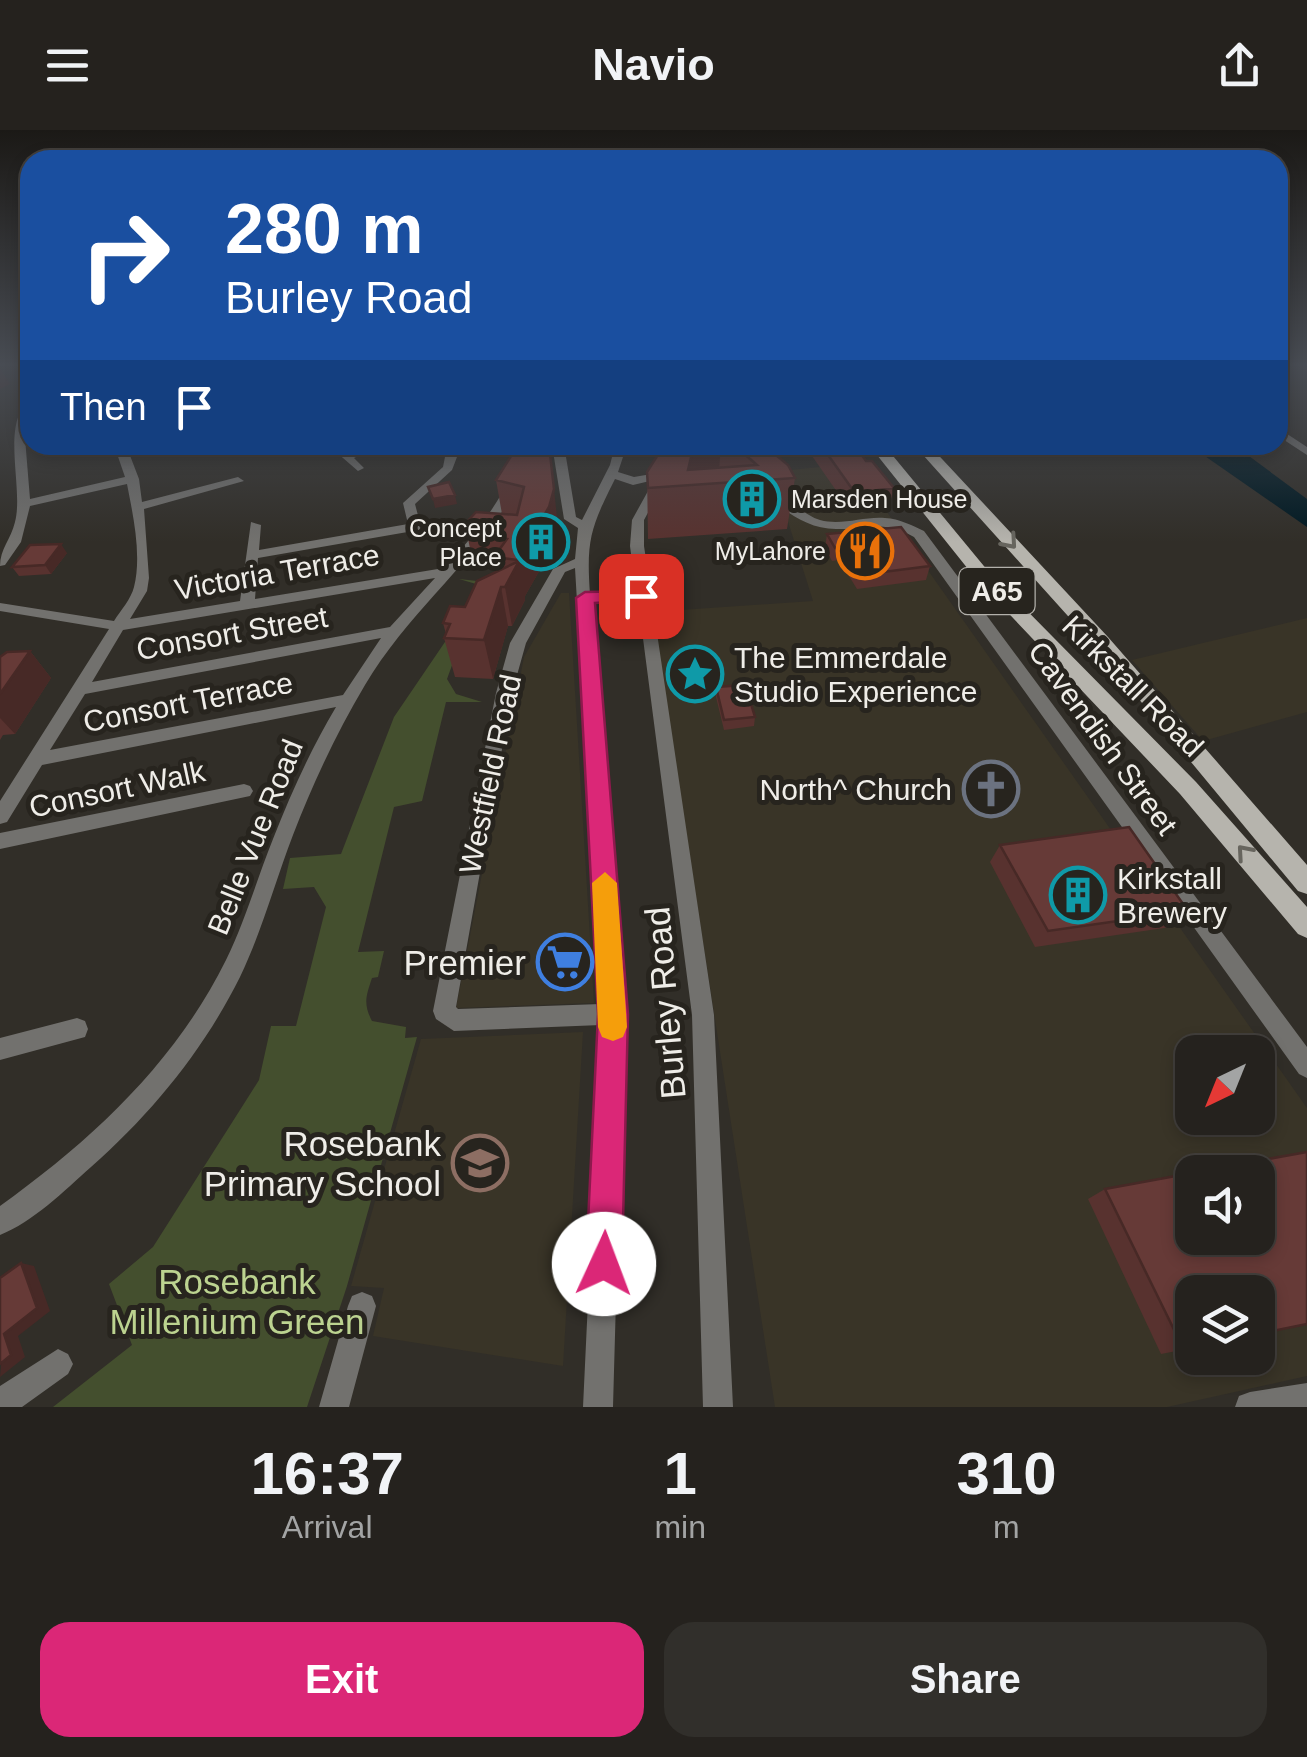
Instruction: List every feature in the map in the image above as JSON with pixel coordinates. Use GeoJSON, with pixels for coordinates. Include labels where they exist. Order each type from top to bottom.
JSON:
{"type":"FeatureCollection","features":[{"type":"Feature","properties":{"kind":"main road","name":"Kirkstall Road"},"geometry":{"type":"LineString","coordinates":[[885,455],[958,549],[1188,788],[1307,926]]}},
{"type":"Feature","properties":{"kind":"main road","name":"Kirkstall Road"},"geometry":{"type":"LineString","coordinates":[[931,455],[960,483],[1307,883]]}},
{"type":"Feature","properties":{"kind":"main road"},"geometry":{"type":"LineString","coordinates":[[915,490],[924,478],[960,483]]}},
{"type":"Feature","properties":{"kind":"main road"},"geometry":{"type":"LineString","coordinates":[[1036,634],[1060,642],[1072,640],[1082,634],[1078,618]]}},
{"type":"Feature","properties":{"kind":"street"},"geometry":{"type":"LineString","coordinates":[[0,562],[22,530],[15,424]]}},
{"type":"Feature","properties":{"kind":"street"},"geometry":{"type":"LineString","coordinates":[[0,454],[16,450]]}},
{"type":"Feature","properties":{"kind":"street"},"geometry":{"type":"LineString","coordinates":[[0,817],[143,581],[133,478],[124,455]]}},
{"type":"Feature","properties":{"kind":"street"},"geometry":{"type":"LineString","coordinates":[[346,455],[358,468]]}},
{"type":"Feature","properties":{"kind":"street"},"geometry":{"type":"LineString","coordinates":[[348,457],[352,455]]}},
{"type":"Feature","properties":{"kind":"street"},"geometry":{"type":"LineString","coordinates":[[252,554],[422,525],[408,503],[448,468],[450,455]]}},
{"type":"Feature","properties":{"kind":"street","name":"Belle Vue Road"},"geometry":{"type":"LineString","coordinates":[[0,1222],[59,1180],[114,1132],[162,1078],[215,1002],[234,966],[291,814],[348,699],[393,631],[509,493],[526,455]]}},
{"type":"Feature","properties":{"kind":"street"},"geometry":{"type":"LineString","coordinates":[[560,455],[570,519],[585,526],[618,455]]}},
{"type":"Feature","properties":{"kind":"street","name":"Burley Road"},"geometry":{"type":"LineString","coordinates":[[612,474],[633,482],[672,474],[636,530],[641,596],[703,1015],[718,1407]]}},
{"type":"Feature","properties":{"kind":"street"},"geometry":{"type":"LineString","coordinates":[[23,504],[133,478]]}},
{"type":"Feature","properties":{"kind":"street"},"geometry":{"type":"LineString","coordinates":[[412,478],[429,483]]}},
{"type":"Feature","properties":{"kind":"street"},"geometry":{"type":"LineString","coordinates":[[137,507],[238,480]]}},
{"type":"Feature","properties":{"kind":"street","name":"Cavendish Street"},"geometry":{"type":"LineString","coordinates":[[764,487],[810,524],[896,523],[919,534],[1307,1066]]}},
{"type":"Feature","properties":{"kind":"street"},"geometry":{"type":"LineString","coordinates":[[247,604],[255,524]]}},
{"type":"Feature","properties":{"kind":"street","name":"Burley Road"},"geometry":{"type":"LineString","coordinates":[[585,526],[582,561],[613,1014],[598,1407]]}},
{"type":"Feature","properties":{"kind":"street","name":"Westfield Road"},"geometry":{"type":"LineString","coordinates":[[582,561],[560,569],[518,643],[504,693],[444,1012],[454,1020],[613,1014]]}},
{"type":"Feature","properties":{"kind":"street","name":"Victoria Terrace"},"geometry":{"type":"LineString","coordinates":[[0,606],[118,626],[445,572]]}},
{"type":"Feature","properties":{"kind":"street"},"geometry":{"type":"LineString","coordinates":[[585,598],[641,596]]}},
{"type":"Feature","properties":{"kind":"street","name":"Consort Street"},"geometry":{"type":"LineString","coordinates":[[81,689],[393,631]]}},
{"type":"Feature","properties":{"kind":"street","name":"Consort Terrace"},"geometry":{"type":"LineString","coordinates":[[37,759],[348,699]]}},
{"type":"Feature","properties":{"kind":"street","name":"Consort Walk"},"geometry":{"type":"LineString","coordinates":[[0,840],[244,791]]}},
{"type":"Feature","properties":{"kind":"street"},"geometry":{"type":"LineString","coordinates":[[0,1049],[77,1029]]}},
{"type":"Feature","properties":{"kind":"street"},"geometry":{"type":"LineString","coordinates":[[334,1407],[362,1306]]}},
{"type":"Feature","properties":{"kind":"street"},"geometry":{"type":"LineString","coordinates":[[0,1404],[58,1364]]}},
{"type":"Feature","properties":{"kind":"street"},"geometry":{"type":"LineString","coordinates":[[1250,1407],[1307,1398]]}},
{"type":"Feature","properties":{"kind":"shaded area"},"geometry":{"type":"Polygon","coordinates":[[[853,464],[1256,1035],[1175,1035],[1175,1135],[1275,1135],[1275,1063],[1307,1108],[1307,1376],[1167,1407],[775,1407],[652,612],[813,601],[785,512],[746,474],[853,464]]]}},
{"type":"Feature","properties":{"kind":"shaded area"},"geometry":{"type":"Polygon","coordinates":[[[561,593],[569,593],[594,1003],[456,1008],[524,657],[561,593]]]}},
{"type":"Feature","properties":{"kind":"shaded area"},"geometry":{"type":"Polygon","coordinates":[[[1307,618],[1307,712],[1203,741],[1132,660],[1307,618]]]}},
{"type":"Feature","properties":{"kind":"shaded area","name":"Rosebank Primary School"},"geometry":{"type":"Polygon","coordinates":[[[583,1032],[563,1366],[373,1336],[384,1288],[351,1286],[421,1039],[583,1032]]]}},
{"type":"Feature","properties":{"kind":"green space","name":"Rosebank Millenium Green"},"geometry":{"type":"Polygon","coordinates":[[[459,579],[505,584],[463,635],[447,679],[456,694],[482,702],[446,702],[422,801],[394,807],[358,952],[384,951],[378,977],[372,978],[367,995],[372,1021],[406,1027],[405,1038],[417,1037],[347,1286],[307,1407],[53,1407],[132,1345],[109,1284],[153,1247],[259,1080],[271,1026],[296,1026],[326,907],[314,887],[283,889],[290,858],[341,854],[394,717],[483,586],[459,579]]]}},
{"type":"Feature","properties":{"kind":"water"},"geometry":{"type":"Polygon","coordinates":[[[1203,455],[1248,455],[1307,499],[1307,527],[1203,455]]]}},
{"type":"Feature","properties":{"kind":"building"},"geometry":{"type":"Polygon","coordinates":[[[512,455],[550,455],[554,489],[549,507],[517,560],[494,557],[507,539],[500,538],[503,534],[465,524],[476,512],[517,515],[524,487],[496,480],[512,455]]]}},
{"type":"Feature","properties":{"kind":"building"},"geometry":{"type":"Polygon","coordinates":[[[658,455],[692,455],[688,470],[757,465],[746,455],[776,455],[795,478],[648,488],[647,472],[658,455]]]}},
{"type":"Feature","properties":{"kind":"building"},"geometry":{"type":"Polygon","coordinates":[[[828,455],[862,455],[866,461],[872,461],[894,488],[855,493],[828,455]]]}},
{"type":"Feature","properties":{"kind":"building"},"geometry":{"type":"Polygon","coordinates":[[[449,482],[455,495],[433,499],[428,487],[449,482]]]}},
{"type":"Feature","properties":{"kind":"building"},"geometry":{"type":"Polygon","coordinates":[[[901,527],[930,566],[860,575],[842,547],[835,548],[827,534],[901,527]]]}},
{"type":"Feature","properties":{"kind":"building"},"geometry":{"type":"Polygon","coordinates":[[[61,544],[45,565],[12,567],[30,545],[61,544]]]}},
{"type":"Feature","properties":{"kind":"building"},"geometry":{"type":"Polygon","coordinates":[[[519,561],[505,587],[501,587],[484,640],[444,638],[450,624],[443,623],[450,606],[465,607],[477,581],[519,561]]]}},
{"type":"Feature","properties":{"kind":"building"},"geometry":{"type":"Polygon","coordinates":[[[30,651],[0,694],[0,657],[7,652],[30,651]]]}},
{"type":"Feature","properties":{"kind":"building"},"geometry":{"type":"Polygon","coordinates":[[[745,685],[755,717],[724,720],[716,687],[745,685]]]}},
{"type":"Feature","properties":{"kind":"building","name":"Kirkstall Brewery"},"geometry":{"type":"Polygon","coordinates":[[[1129,827],[1188,911],[1048,931],[1000,845],[1129,827]]]}},
{"type":"Feature","properties":{"kind":"building"},"geometry":{"type":"Polygon","coordinates":[[[1307,1152],[1307,1324],[1275,1331],[1275,1275],[1175,1275],[1175,1332],[1105,1189],[1175,1176],[1175,1255],[1275,1255],[1275,1158],[1307,1152]]]}},
{"type":"Feature","properties":{"kind":"building"},"geometry":{"type":"Polygon","coordinates":[[[21,1263],[37,1308],[4,1334],[11,1355],[0,1364],[0,1278],[21,1263]]]}},
{"type":"Feature","properties":{"kind":"slow traffic"},"geometry":{"type":"LineString","coordinates":[[605,883],[613,1027]]}},
{"type":"Feature","properties":{"kind":"place","name":"Marsden House"},"geometry":{"type":"Point","coordinates":[752,499]}},
{"type":"Feature","properties":{"kind":"place","name":"Concept Place"},"geometry":{"type":"Point","coordinates":[541,542]}},
{"type":"Feature","properties":{"kind":"place","name":"MyLahore"},"geometry":{"type":"Point","coordinates":[865,551]}},
{"type":"Feature","properties":{"kind":"place","name":"The Emmerdale Studio Experience"},"geometry":{"type":"Point","coordinates":[695,674]}},
{"type":"Feature","properties":{"kind":"place","name":"North^ Church"},"geometry":{"type":"Point","coordinates":[991,789]}},
{"type":"Feature","properties":{"kind":"place","name":"Kirkstall Brewery"},"geometry":{"type":"Point","coordinates":[1078,895]}},
{"type":"Feature","properties":{"kind":"place","name":"Premier"},"geometry":{"type":"Point","coordinates":[565,962]}},
{"type":"Feature","properties":{"kind":"place","name":"Rosebank Primary School"},"geometry":{"type":"Point","coordinates":[480,1163]}},
{"type":"Feature","properties":{"kind":"route"},"geometry":{"type":"LineString","coordinates":[[604,1264],[613,1014],[585,598],[641,596]]}}]}
